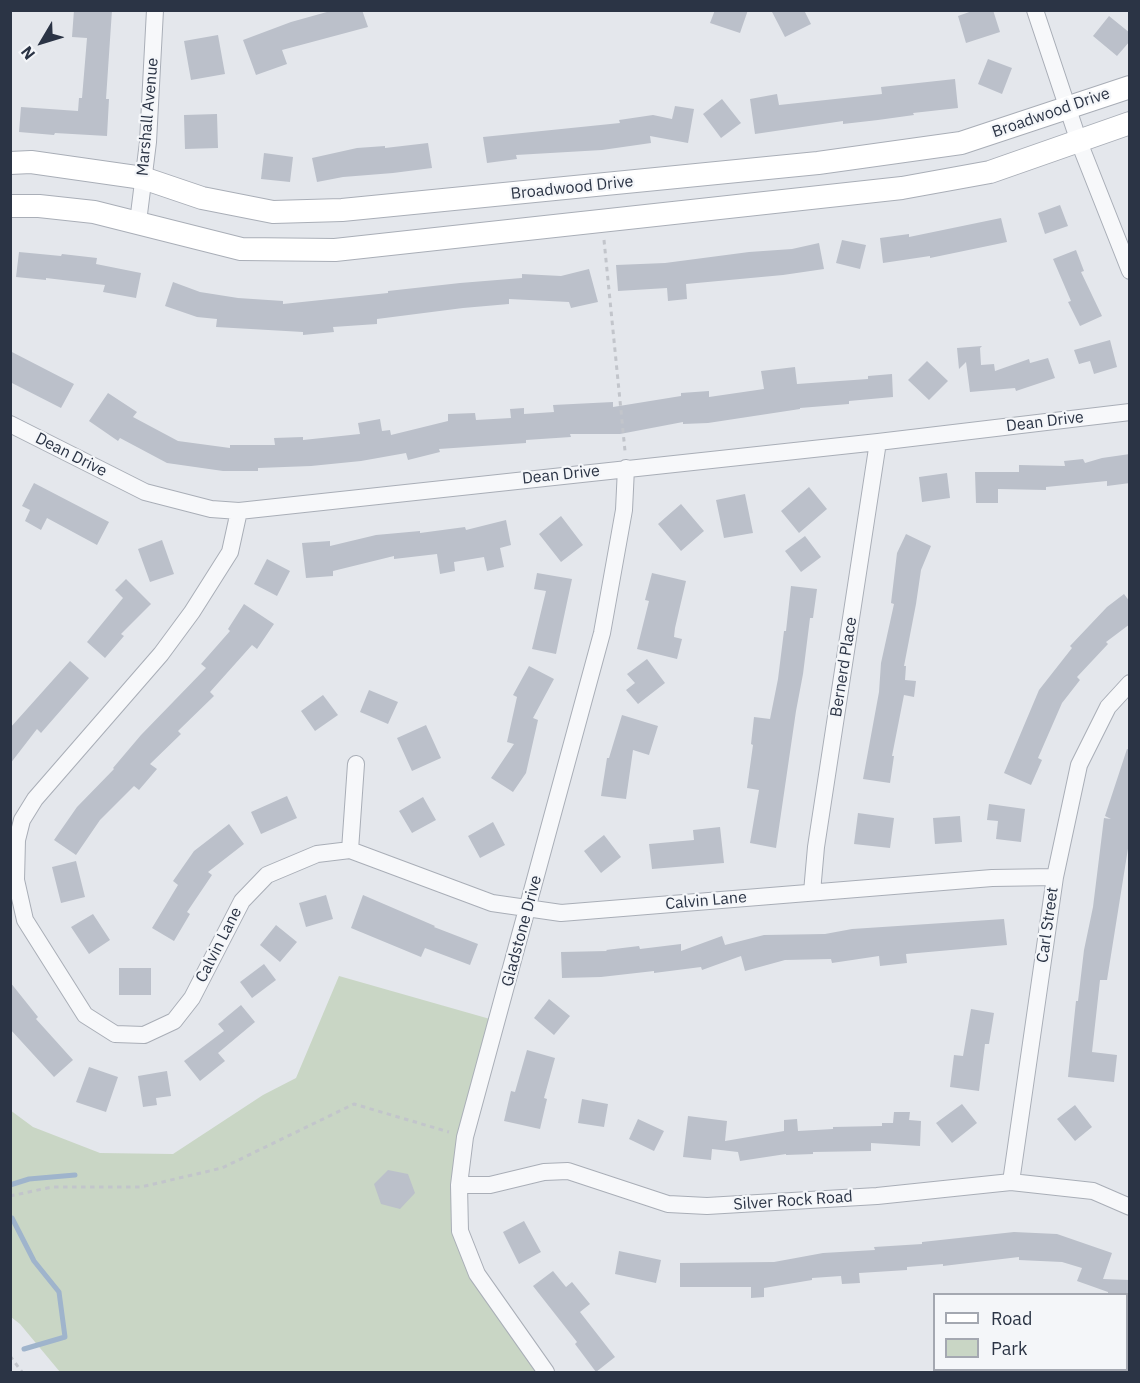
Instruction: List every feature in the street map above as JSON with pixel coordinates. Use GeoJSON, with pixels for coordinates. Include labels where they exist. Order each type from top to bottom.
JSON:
{"type":"FeatureCollection","features":[{"type":"Feature","properties":{"kind":"street","name":"Marshall Avenue"},"geometry":{"type":"LineString","coordinates":[[138,222],[148,142],[155,10]]}},
{"type":"Feature","properties":{"kind":"street"},"geometry":{"type":"LineString","coordinates":[[1035,10],[1079,142],[1130,271]]}},
{"type":"Feature","properties":{"kind":"street","name":"Broadwood Drive"},"geometry":{"type":"LineString","coordinates":[[10,163],[31,162],[143,178],[202,198],[273,212],[342,210],[840,160],[961,143],[1130,87]]}},
{"type":"Feature","properties":{"kind":"street"},"geometry":{"type":"LineString","coordinates":[[10,206],[39,206],[94,212],[242,249],[335,249],[902,188],[990,171],[1130,123]]}},
{"type":"Feature","properties":{"kind":"street","name":"Dean Drive"},"geometry":{"type":"LineString","coordinates":[[10,424],[145,492],[211,509],[239,511],[878,442],[1130,412]]}},
{"type":"Feature","properties":{"kind":"street","name":"Bernerd Place"},"geometry":{"type":"LineString","coordinates":[[812,892],[816,847],[878,442]]}},
{"type":"Feature","properties":{"kind":"street","name":"Gladstone Drive"},"geometry":{"type":"LineString","coordinates":[[546,1372],[477,1274],[460,1232],[459,1185],[465,1137],[602,633],[624,510],[626,468]]}},
{"type":"Feature","properties":{"kind":"street","name":"Calvin Lane"},"geometry":{"type":"LineString","coordinates":[[239,511],[230,552],[192,612],[161,654],[35,799],[22,820],[17,840],[16,880],[25,920],[85,1015],[115,1034],[144,1035],[174,1020],[192,998],[242,901],[267,875],[317,854],[350,850],[492,903],[561,914],[992,878],[1055,877]]}},
{"type":"Feature","properties":{"kind":"street","name":"Carl Street"},"geometry":{"type":"LineString","coordinates":[[1011,1182],[1055,877],[1079,765],[1108,707],[1130,683]]}},
{"type":"Feature","properties":{"kind":"street"},"geometry":{"type":"LineString","coordinates":[[350,850],[356,764]]}},
{"type":"Feature","properties":{"kind":"street","name":"Silver Rock Road"},"geometry":{"type":"LineString","coordinates":[[459,1185],[490,1185],[544,1172],[568,1171],[668,1204],[707,1206],[877,1196],[1011,1182],[1093,1191],[1130,1207]]}},
{"type":"Feature","properties":{"kind":"path"},"geometry":{"type":"LineString","coordinates":[[602,220],[626,468]]}},
{"type":"Feature","properties":{"kind":"path"},"geometry":{"type":"LineString","coordinates":[[10,1196],[52,1187],[141,1187],[222,1167],[354,1104],[465,1137]]}},
{"type":"Feature","properties":{"kind":"path"},"geometry":{"type":"LineString","coordinates":[[10,1356],[22,1372]]}},
{"type":"Feature","properties":{"kind":"green space"},"geometry":{"type":"Polygon","coordinates":[[[339,976],[497,1021],[465,1137],[460,1231],[546,1372],[60,1372],[20,1324],[11,1317],[10,1110],[33,1127],[100,1153],[173,1154],[263,1095],[296,1078],[339,976]]]}},
{"type":"Feature","properties":{"kind":"building"},"geometry":{"type":"Polygon","coordinates":[[[74,10],[112,10],[106,99],[109,99],[107,136],[19,132],[21,107],[78,111],[79,98],[82,98],[87,38],[72,37],[74,10]]]}},
{"type":"Feature","properties":{"kind":"building"},"geometry":{"type":"Polygon","coordinates":[[[334,10],[362,10],[368,27],[282,50],[287,64],[256,75],[243,40],[291,22],[334,10]]]}},
{"type":"Feature","properties":{"kind":"building"},"geometry":{"type":"Polygon","coordinates":[[[715,10],[748,10],[740,33],[710,23],[715,10]]]}},
{"type":"Feature","properties":{"kind":"building"},"geometry":{"type":"Polygon","coordinates":[[[771,10],[804,10],[811,24],[785,37],[771,10]]]}},
{"type":"Feature","properties":{"kind":"building"},"geometry":{"type":"Polygon","coordinates":[[[975,10],[993,10],[1000,32],[966,43],[958,16],[975,10]]]}},
{"type":"Feature","properties":{"kind":"building"},"geometry":{"type":"Polygon","coordinates":[[[1109,16],[1130,33],[1130,41],[1117,56],[1093,36],[1109,16]]]}},
{"type":"Feature","properties":{"kind":"building"},"geometry":{"type":"Polygon","coordinates":[[[218,35],[225,74],[191,80],[184,41],[218,35]]]}},
{"type":"Feature","properties":{"kind":"building"},"geometry":{"type":"Polygon","coordinates":[[[988,59],[1012,68],[1002,94],[978,84],[988,59]]]}},
{"type":"Feature","properties":{"kind":"building"},"geometry":{"type":"Polygon","coordinates":[[[955,79],[958,108],[755,134],[750,99],[777,94],[779,105],[882,94],[881,87],[955,79]]]}},
{"type":"Feature","properties":{"kind":"building"},"geometry":{"type":"Polygon","coordinates":[[[722,99],[741,123],[721,138],[703,114],[722,99]]]}},
{"type":"Feature","properties":{"kind":"building"},"geometry":{"type":"Polygon","coordinates":[[[675,106],[694,109],[688,143],[650,136],[651,143],[602,150],[516,155],[517,159],[487,163],[483,137],[620,123],[619,120],[653,115],[672,119],[675,106]]]}},
{"type":"Feature","properties":{"kind":"building"},"geometry":{"type":"Polygon","coordinates":[[[217,114],[218,148],[185,149],[184,115],[217,114]]]}},
{"type":"Feature","properties":{"kind":"building"},"geometry":{"type":"Polygon","coordinates":[[[428,143],[432,168],[343,177],[317,182],[312,158],[357,148],[385,146],[385,148],[428,143]]]}},
{"type":"Feature","properties":{"kind":"building"},"geometry":{"type":"Polygon","coordinates":[[[264,153],[293,157],[290,182],[261,179],[264,153]]]}},
{"type":"Feature","properties":{"kind":"building"},"geometry":{"type":"Polygon","coordinates":[[[1060,205],[1068,226],[1045,234],[1038,213],[1060,205]]]}},
{"type":"Feature","properties":{"kind":"building"},"geometry":{"type":"Polygon","coordinates":[[[1001,218],[1007,242],[930,258],[930,256],[883,263],[880,238],[909,234],[909,237],[1001,218]]]}},
{"type":"Feature","properties":{"kind":"building"},"geometry":{"type":"Polygon","coordinates":[[[842,240],[866,245],[860,269],[836,263],[842,240]]]}},
{"type":"Feature","properties":{"kind":"building"},"geometry":{"type":"Polygon","coordinates":[[[819,243],[824,269],[686,284],[687,299],[668,301],[667,288],[618,291],[616,265],[665,263],[792,249],[819,243]]]}},
{"type":"Feature","properties":{"kind":"building"},"geometry":{"type":"Polygon","coordinates":[[[1076,250],[1084,271],[1081,272],[1102,316],[1080,326],[1068,302],[1071,301],[1053,259],[1076,250]]]}},
{"type":"Feature","properties":{"kind":"building"},"geometry":{"type":"Polygon","coordinates":[[[19,252],[97,258],[96,264],[141,273],[136,298],[103,292],[105,285],[16,277],[19,252]]]}},
{"type":"Feature","properties":{"kind":"building"},"geometry":{"type":"Polygon","coordinates":[[[589,269],[598,302],[571,308],[569,302],[509,299],[509,304],[377,319],[377,324],[333,327],[334,332],[303,335],[303,332],[216,327],[217,319],[197,317],[165,306],[173,282],[200,292],[238,298],[283,301],[283,304],[522,278],[522,274],[561,276],[589,269]]]}},
{"type":"Feature","properties":{"kind":"building"},"geometry":{"type":"Polygon","coordinates":[[[1110,340],[1117,367],[1094,374],[1090,361],[1079,364],[1074,350],[1110,340]]]}},
{"type":"Feature","properties":{"kind":"building"},"geometry":{"type":"Polygon","coordinates":[[[982,346],[980,348],[981,365],[994,364],[995,371],[1029,359],[1030,363],[1048,358],[1055,378],[1016,391],[1015,388],[970,392],[966,362],[959,369],[957,348],[982,346]]]}},
{"type":"Feature","properties":{"kind":"building"},"geometry":{"type":"Polygon","coordinates":[[[10,351],[74,384],[61,408],[10,382],[10,351]]]}},
{"type":"Feature","properties":{"kind":"building"},"geometry":{"type":"Polygon","coordinates":[[[927,361],[948,381],[929,400],[908,380],[927,361]]]}},
{"type":"Feature","properties":{"kind":"building"},"geometry":{"type":"Polygon","coordinates":[[[795,367],[797,384],[868,379],[868,376],[892,374],[893,397],[849,401],[849,404],[800,408],[708,423],[683,424],[683,422],[620,434],[570,434],[571,437],[526,440],[526,443],[439,449],[440,452],[408,460],[406,453],[361,461],[258,468],[258,471],[223,471],[167,463],[120,438],[118,441],[89,421],[108,393],[137,412],[133,417],[178,441],[230,448],[230,445],[275,445],[274,438],[303,437],[303,440],[360,434],[358,423],[380,419],[382,431],[390,430],[391,435],[448,421],[448,414],[475,413],[476,420],[511,418],[510,409],[524,408],[524,414],[554,412],[553,405],[613,402],[613,407],[681,396],[681,393],[709,391],[709,397],[764,389],[761,371],[795,367]]]}},
{"type":"Feature","properties":{"kind":"building"},"geometry":{"type":"Polygon","coordinates":[[[1130,454],[1130,483],[1107,486],[1107,481],[1046,487],[1046,490],[998,489],[998,503],[976,503],[975,472],[1019,472],[1019,465],[1065,466],[1064,461],[1083,459],[1085,463],[1130,454]]]}},
{"type":"Feature","properties":{"kind":"building"},"geometry":{"type":"Polygon","coordinates":[[[947,473],[950,498],[922,502],[919,477],[947,473]]]}},
{"type":"Feature","properties":{"kind":"building"},"geometry":{"type":"Polygon","coordinates":[[[34,483],[109,522],[97,545],[47,518],[41,530],[25,521],[30,510],[22,506],[34,483]]]}},
{"type":"Feature","properties":{"kind":"building"},"geometry":{"type":"Polygon","coordinates":[[[809,487],[827,509],[799,533],[781,511],[809,487]]]}},
{"type":"Feature","properties":{"kind":"building"},"geometry":{"type":"Polygon","coordinates":[[[745,494],[753,533],[724,538],[716,500],[745,494]]]}},
{"type":"Feature","properties":{"kind":"building"},"geometry":{"type":"Polygon","coordinates":[[[681,504],[704,531],[681,551],[658,524],[681,504]]]}},
{"type":"Feature","properties":{"kind":"building"},"geometry":{"type":"Polygon","coordinates":[[[561,516],[583,545],[561,562],[539,534],[561,516]]]}},
{"type":"Feature","properties":{"kind":"building"},"geometry":{"type":"Polygon","coordinates":[[[506,520],[511,545],[500,548],[504,567],[487,571],[484,557],[454,562],[455,571],[440,574],[437,554],[394,559],[394,556],[333,571],[333,576],[306,578],[302,543],[330,541],[330,546],[376,535],[420,531],[420,533],[465,527],[466,530],[506,520]]]}},
{"type":"Feature","properties":{"kind":"building"},"geometry":{"type":"Polygon","coordinates":[[[906,534],[931,546],[921,570],[904,666],[906,666],[905,680],[916,681],[914,697],[904,695],[892,756],[894,756],[890,783],[863,779],[879,692],[881,663],[894,604],[891,603],[897,553],[906,534]]]}},
{"type":"Feature","properties":{"kind":"building"},"geometry":{"type":"Polygon","coordinates":[[[805,536],[821,557],[801,572],[785,551],[805,536]]]}},
{"type":"Feature","properties":{"kind":"building"},"geometry":{"type":"Polygon","coordinates":[[[162,540],[174,574],[150,582],[138,549],[162,540]]]}},
{"type":"Feature","properties":{"kind":"building"},"geometry":{"type":"Polygon","coordinates":[[[267,559],[290,571],[277,596],[254,584],[267,559]]]}},
{"type":"Feature","properties":{"kind":"building"},"geometry":{"type":"Polygon","coordinates":[[[537,573],[572,579],[556,654],[532,649],[546,591],[534,589],[537,573]]]}},
{"type":"Feature","properties":{"kind":"building"},"geometry":{"type":"Polygon","coordinates":[[[652,573],[686,581],[675,628],[674,637],[682,639],[677,659],[637,649],[649,601],[645,600],[652,573]]]}},
{"type":"Feature","properties":{"kind":"building"},"geometry":{"type":"Polygon","coordinates":[[[126,579],[151,604],[121,634],[124,636],[105,658],[87,642],[123,598],[115,590],[126,579]]]}},
{"type":"Feature","properties":{"kind":"building"},"geometry":{"type":"Polygon","coordinates":[[[791,586],[817,589],[813,618],[810,618],[776,848],[750,843],[759,790],[747,788],[754,717],[770,719],[784,631],[786,631],[791,586]]]}},
{"type":"Feature","properties":{"kind":"building"},"geometry":{"type":"Polygon","coordinates":[[[1124,594],[1130,602],[1130,624],[1106,642],[1108,644],[1077,677],[1080,680],[1062,703],[1038,758],[1042,760],[1031,785],[1004,773],[1039,690],[1072,648],[1070,646],[1107,607],[1124,594]]]}},
{"type":"Feature","properties":{"kind":"building"},"geometry":{"type":"Polygon","coordinates":[[[244,604],[274,624],[257,649],[252,645],[210,692],[214,696],[178,731],[181,734],[150,764],[157,769],[139,790],[134,786],[100,820],[76,855],[54,840],[77,807],[114,769],[141,735],[206,668],[201,664],[230,631],[228,629],[244,604]]]}},
{"type":"Feature","properties":{"kind":"building"},"geometry":{"type":"Polygon","coordinates":[[[647,659],[665,683],[638,704],[626,690],[635,683],[627,674],[647,659]]]}},
{"type":"Feature","properties":{"kind":"building"},"geometry":{"type":"Polygon","coordinates":[[[70,661],[89,678],[41,733],[37,729],[10,764],[10,728],[70,661]]]}},
{"type":"Feature","properties":{"kind":"building"},"geometry":{"type":"Polygon","coordinates":[[[529,666],[554,679],[533,718],[538,720],[526,773],[513,792],[491,778],[514,744],[507,742],[517,697],[513,695],[529,666]]]}},
{"type":"Feature","properties":{"kind":"building"},"geometry":{"type":"Polygon","coordinates":[[[369,690],[398,702],[388,724],[360,712],[369,690]]]}},
{"type":"Feature","properties":{"kind":"building"},"geometry":{"type":"Polygon","coordinates":[[[323,695],[338,715],[315,731],[301,711],[323,695]]]}},
{"type":"Feature","properties":{"kind":"building"},"geometry":{"type":"Polygon","coordinates":[[[622,715],[658,726],[649,755],[633,750],[626,799],[601,796],[607,758],[609,758],[622,715]]]}},
{"type":"Feature","properties":{"kind":"building"},"geometry":{"type":"Polygon","coordinates":[[[426,725],[441,758],[412,771],[397,738],[426,725]]]}},
{"type":"Feature","properties":{"kind":"building"},"geometry":{"type":"Polygon","coordinates":[[[1127,749],[1130,750],[1130,836],[1107,980],[1100,980],[1092,1052],[1117,1055],[1114,1082],[1068,1077],[1076,1001],[1078,1001],[1084,950],[1093,907],[1104,818],[1111,819],[1105,816],[1127,749]]]}},
{"type":"Feature","properties":{"kind":"building"},"geometry":{"type":"Polygon","coordinates":[[[287,796],[297,818],[261,834],[251,812],[287,796]]]}},
{"type":"Feature","properties":{"kind":"building"},"geometry":{"type":"Polygon","coordinates":[[[423,797],[436,820],[412,833],[399,811],[423,797]]]}},
{"type":"Feature","properties":{"kind":"building"},"geometry":{"type":"Polygon","coordinates":[[[989,804],[1025,809],[1021,842],[996,839],[998,821],[987,820],[989,804]]]}},
{"type":"Feature","properties":{"kind":"building"},"geometry":{"type":"Polygon","coordinates":[[[858,813],[894,818],[890,848],[854,844],[858,813]]]}},
{"type":"Feature","properties":{"kind":"building"},"geometry":{"type":"Polygon","coordinates":[[[960,816],[962,842],[935,844],[933,818],[960,816]]]}},
{"type":"Feature","properties":{"kind":"building"},"geometry":{"type":"Polygon","coordinates":[[[493,822],[505,845],[480,858],[468,836],[493,822]]]}},
{"type":"Feature","properties":{"kind":"building"},"geometry":{"type":"Polygon","coordinates":[[[229,824],[244,844],[208,872],[212,875],[187,912],[190,914],[174,941],[152,928],[178,885],[173,881],[194,851],[229,824]]]}},
{"type":"Feature","properties":{"kind":"building"},"geometry":{"type":"Polygon","coordinates":[[[720,827],[724,863],[652,869],[649,844],[694,840],[693,830],[720,827]]]}},
{"type":"Feature","properties":{"kind":"building"},"geometry":{"type":"Polygon","coordinates":[[[604,835],[621,857],[601,873],[584,851],[604,835]]]}},
{"type":"Feature","properties":{"kind":"building"},"geometry":{"type":"Polygon","coordinates":[[[76,861],[85,897],[61,903],[52,867],[76,861]]]}},
{"type":"Feature","properties":{"kind":"building"},"geometry":{"type":"Polygon","coordinates":[[[326,895],[333,919],[306,927],[299,903],[326,895]]]}},
{"type":"Feature","properties":{"kind":"building"},"geometry":{"type":"Polygon","coordinates":[[[363,895],[478,944],[470,965],[425,948],[421,957],[351,928],[363,895]]]}},
{"type":"Feature","properties":{"kind":"building"},"geometry":{"type":"Polygon","coordinates":[[[93,914],[110,940],[89,954],[71,927],[93,914]]]}},
{"type":"Feature","properties":{"kind":"building"},"geometry":{"type":"Polygon","coordinates":[[[1004,919],[1007,945],[906,954],[907,963],[880,966],[879,956],[832,963],[831,959],[785,960],[745,971],[741,956],[702,970],[701,967],[654,973],[654,971],[601,977],[562,978],[561,952],[607,951],[639,946],[640,949],[681,944],[681,951],[722,936],[725,945],[764,935],[825,934],[852,929],[1004,919]]]}},
{"type":"Feature","properties":{"kind":"building"},"geometry":{"type":"Polygon","coordinates":[[[276,925],[297,942],[280,962],[260,945],[276,925]]]}},
{"type":"Feature","properties":{"kind":"building"},"geometry":{"type":"Polygon","coordinates":[[[264,964],[276,980],[252,998],[240,982],[264,964]]]}},
{"type":"Feature","properties":{"kind":"building"},"geometry":{"type":"Polygon","coordinates":[[[119,968],[151,968],[151,995],[119,995],[119,968]]]}},
{"type":"Feature","properties":{"kind":"building"},"geometry":{"type":"Polygon","coordinates":[[[10,982],[38,1017],[36,1019],[73,1060],[54,1077],[10,1029],[10,982]]]}},
{"type":"Feature","properties":{"kind":"building"},"geometry":{"type":"Polygon","coordinates":[[[549,999],[570,1016],[554,1035],[534,1018],[549,999]]]}},
{"type":"Feature","properties":{"kind":"building"},"geometry":{"type":"Polygon","coordinates":[[[241,1005],[255,1022],[218,1053],[225,1061],[200,1081],[184,1061],[224,1031],[218,1024],[241,1005]]]}},
{"type":"Feature","properties":{"kind":"building"},"geometry":{"type":"Polygon","coordinates":[[[971,1009],[994,1013],[989,1044],[985,1044],[979,1091],[950,1087],[954,1055],[963,1056],[971,1009]]]}},
{"type":"Feature","properties":{"kind":"building"},"geometry":{"type":"Polygon","coordinates":[[[527,1050],[555,1058],[544,1098],[547,1099],[540,1129],[504,1121],[511,1091],[515,1092],[527,1050]]]}},
{"type":"Feature","properties":{"kind":"building"},"geometry":{"type":"Polygon","coordinates":[[[89,1067],[118,1077],[106,1112],[76,1102],[89,1067]]]}},
{"type":"Feature","properties":{"kind":"building"},"geometry":{"type":"Polygon","coordinates":[[[167,1071],[171,1096],[156,1098],[157,1105],[143,1107],[138,1076],[167,1071]]]}},
{"type":"Feature","properties":{"kind":"building"},"geometry":{"type":"Polygon","coordinates":[[[582,1099],[608,1104],[604,1127],[578,1123],[582,1099]]]}},
{"type":"Feature","properties":{"kind":"building"},"geometry":{"type":"Polygon","coordinates":[[[962,1104],[977,1123],[952,1143],[936,1123],[962,1104]]]}},
{"type":"Feature","properties":{"kind":"building"},"geometry":{"type":"Polygon","coordinates":[[[1075,1105],[1092,1127],[1075,1141],[1057,1119],[1075,1105]]]}},
{"type":"Feature","properties":{"kind":"building"},"geometry":{"type":"Polygon","coordinates":[[[894,1112],[910,1112],[909,1120],[921,1121],[920,1146],[871,1143],[871,1151],[786,1154],[740,1161],[738,1152],[712,1149],[711,1160],[683,1157],[688,1116],[727,1121],[725,1141],[784,1131],[784,1120],[797,1119],[798,1131],[833,1129],[833,1127],[882,1126],[882,1123],[893,1123],[894,1112]]]}},
{"type":"Feature","properties":{"kind":"building"},"geometry":{"type":"Polygon","coordinates":[[[638,1119],[664,1131],[654,1151],[629,1139],[638,1119]]]}},
{"type":"Feature","properties":{"kind":"building"},"geometry":{"type":"Polygon","coordinates":[[[388,1170],[408,1174],[415,1193],[400,1209],[381,1204],[374,1184],[388,1170]]]}},
{"type":"Feature","properties":{"kind":"building"},"geometry":{"type":"Polygon","coordinates":[[[524,1221],[541,1252],[519,1264],[503,1232],[524,1221]]]}},
{"type":"Feature","properties":{"kind":"building"},"geometry":{"type":"Polygon","coordinates":[[[1014,1232],[1057,1234],[1112,1253],[1103,1279],[1130,1280],[1130,1294],[1108,1293],[1077,1281],[1082,1268],[1062,1262],[1019,1260],[1019,1257],[859,1273],[860,1283],[842,1284],[841,1276],[812,1278],[812,1280],[764,1288],[764,1297],[751,1298],[751,1287],[680,1287],[680,1263],[774,1262],[823,1253],[875,1250],[874,1247],[922,1244],[922,1242],[1014,1232]]]}},
{"type":"Feature","properties":{"kind":"building"},"geometry":{"type":"Polygon","coordinates":[[[619,1251],[661,1260],[656,1283],[615,1274],[619,1251]]]}},
{"type":"Feature","properties":{"kind":"building"},"geometry":{"type":"Polygon","coordinates":[[[553,1271],[566,1287],[572,1282],[590,1304],[580,1312],[615,1357],[596,1372],[575,1344],[577,1342],[533,1286],[553,1271]]]}},
{"type":"Feature","properties":{"kind":"waterway"},"geometry":{"type":"LineString","coordinates":[[10,1185],[29,1179],[75,1175]]}},
{"type":"Feature","properties":{"kind":"waterway"},"geometry":{"type":"LineString","coordinates":[[12,1218],[34,1261],[59,1292],[65,1337],[24,1349]]}}]}
